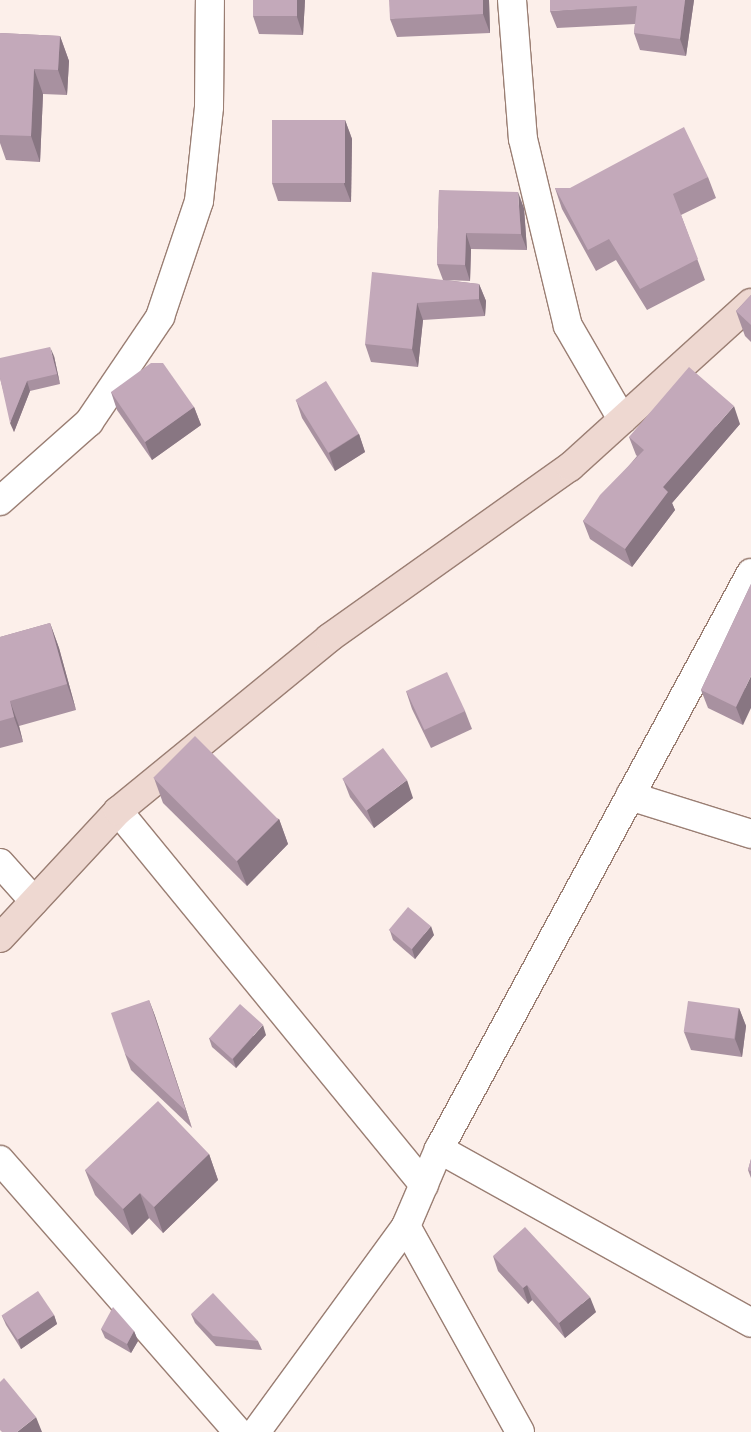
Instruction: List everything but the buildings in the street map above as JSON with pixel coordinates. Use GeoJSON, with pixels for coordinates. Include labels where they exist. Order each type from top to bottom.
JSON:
{"type":"FeatureCollection","features":[{"type":"Feature","properties":{"kind":"street"},"geometry":{"type":"LineString","coordinates":[[0,501],[89,422],[160,316],[199,201],[208,107],[210,0]]}},
{"type":"Feature","properties":{"kind":"street"},"geometry":{"type":"LineString","coordinates":[[512,0],[523,139],[568,326],[622,419]]}},
{"type":"Feature","properties":{"kind":"street"},"geometry":{"type":"LineString","coordinates":[[0,938],[118,811],[329,638],[570,466],[751,303]]}},
{"type":"Feature","properties":{"kind":"street"},"geometry":{"type":"LineString","coordinates":[[256,1432],[406,1226],[439,1149],[751,573]]}},
{"type":"Feature","properties":{"kind":"street"},"geometry":{"type":"LineString","coordinates":[[630,796],[751,834]]}},
{"type":"Feature","properties":{"kind":"street"},"geometry":{"type":"LineString","coordinates":[[118,811],[424,1185]]}},
{"type":"Feature","properties":{"kind":"street"},"geometry":{"type":"LineString","coordinates":[[0,863],[34,901]]}},
{"type":"Feature","properties":{"kind":"street"},"geometry":{"type":"LineString","coordinates":[[439,1149],[751,1323]]}},
{"type":"Feature","properties":{"kind":"street"},"geometry":{"type":"LineString","coordinates":[[0,1160],[238,1432]]}},
{"type":"Feature","properties":{"kind":"street"},"geometry":{"type":"LineString","coordinates":[[406,1226],[520,1432]]}}]}
